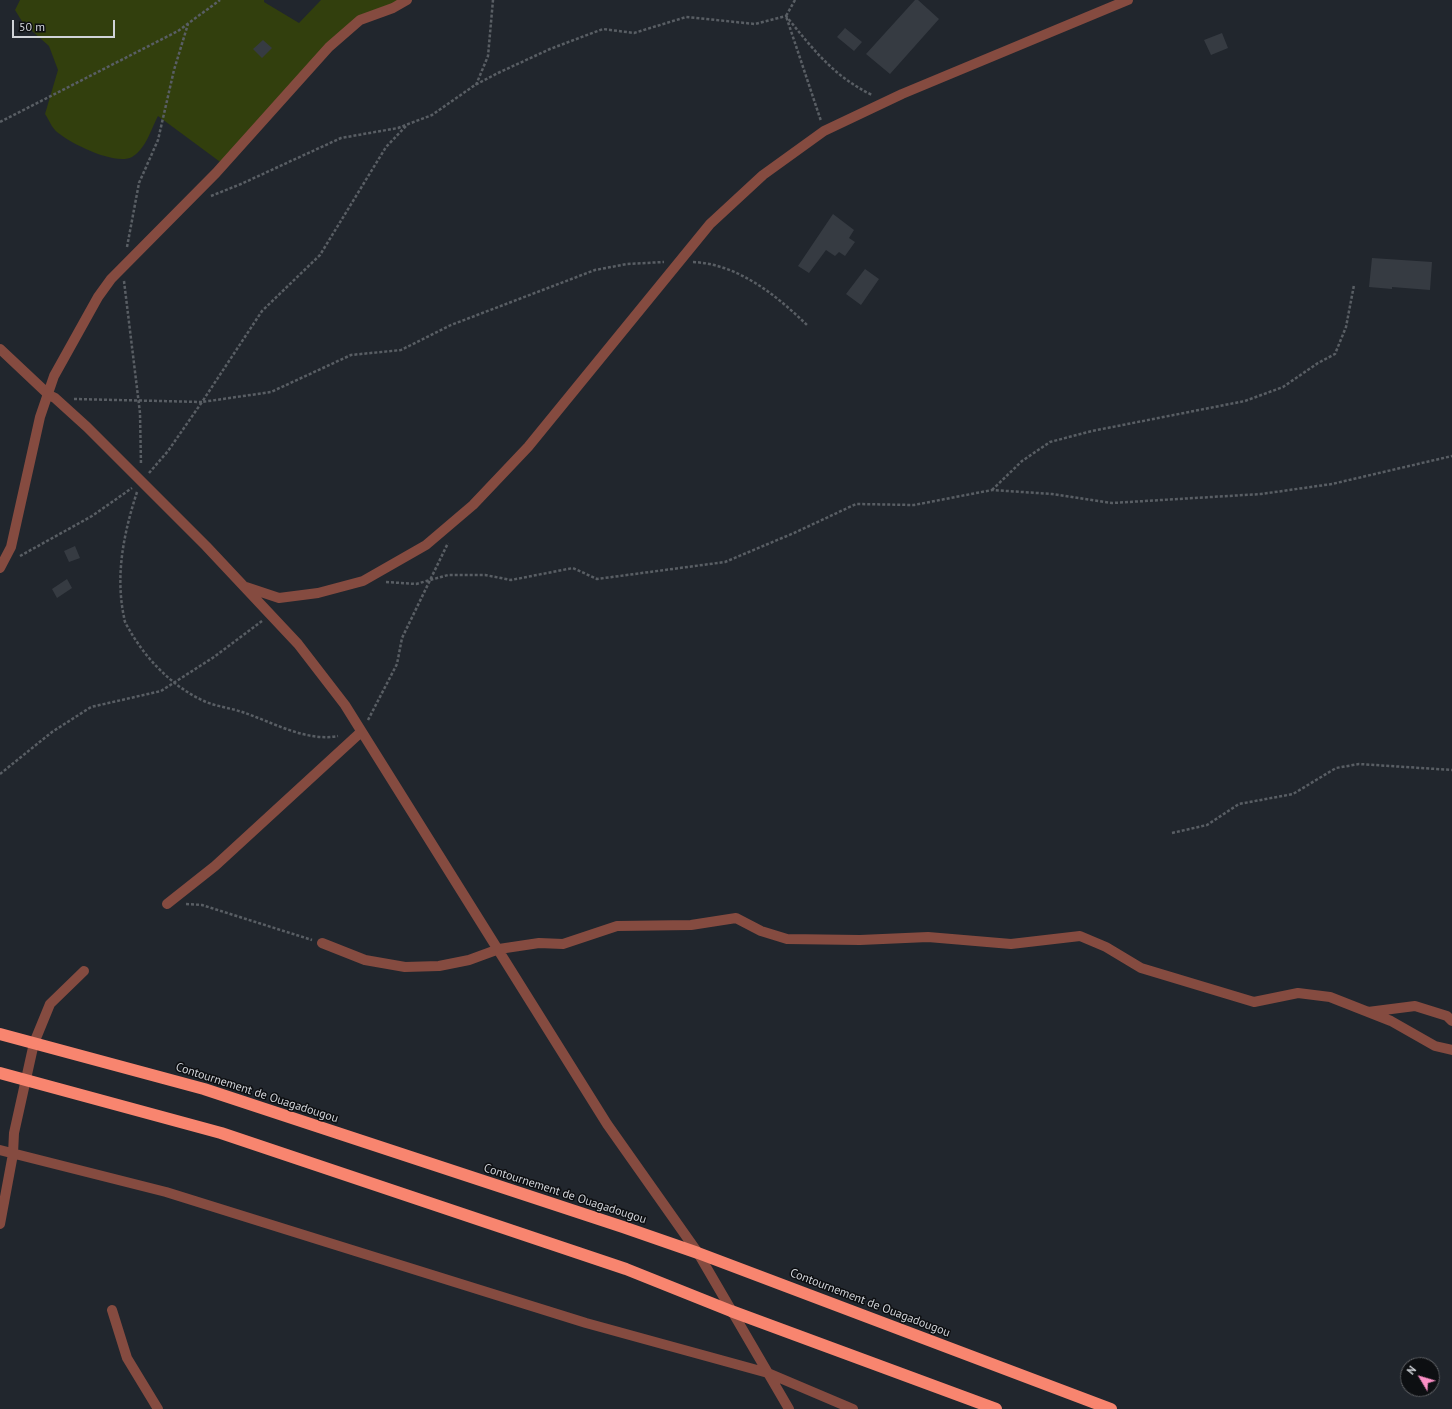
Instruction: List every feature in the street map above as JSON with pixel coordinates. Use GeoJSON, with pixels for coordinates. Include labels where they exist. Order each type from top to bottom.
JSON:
{"type":"FeatureCollection","features":[{"type":"Feature","properties":{"kind":"highway","name":"Contournement de Ouagadougou"},"geometry":{"type":"LineString","coordinates":[[0,1034],[204,1089],[623,1227],[698,1253],[1111,1409]]}},
{"type":"Feature","properties":{"kind":"highway"},"geometry":{"type":"LineString","coordinates":[[0,1073],[221,1134],[626,1269],[731,1311],[996,1409]]}},
{"type":"Feature","properties":{"kind":"street"},"geometry":{"type":"LineString","coordinates":[[1,567],[12,541],[40,418],[52,396],[54,376],[111,278],[216,173],[328,47],[360,20],[393,8],[407,0]]}},
{"type":"Feature","properties":{"kind":"street"},"geometry":{"type":"LineString","coordinates":[[244,587],[279,598],[318,593],[363,581],[426,545],[473,505],[528,447],[710,224],[763,175],[824,131],[902,94],[1128,0]]}},
{"type":"Feature","properties":{"kind":"street"},"geometry":{"type":"LineString","coordinates":[[0,349],[88,427],[244,587],[298,644],[345,705],[499,949],[607,1124],[698,1253],[789,1409]]}},
{"type":"Feature","properties":{"kind":"street"},"geometry":{"type":"LineString","coordinates":[[167,904],[215,866],[361,732]]}},
{"type":"Feature","properties":{"kind":"street"},"geometry":{"type":"LineString","coordinates":[[322,943],[365,960],[405,967],[438,966],[469,960],[499,949],[539,943],[563,944],[617,926],[691,926],[736,918],[761,931],[787,939],[860,940],[928,936],[1012,944],[1080,936],[1106,947],[1141,968],[1254,1002],[1298,993],[1330,997],[1391,1022],[1435,1046],[1452,1050]]}},
{"type":"Feature","properties":{"kind":"street"},"geometry":{"type":"LineString","coordinates":[[0,1224],[13,1154],[14,1133],[34,1043],[50,1004],[84,971]]}},
{"type":"Feature","properties":{"kind":"street"},"geometry":{"type":"LineString","coordinates":[[1366,1012],[1415,1006],[1447,1016],[1452,1021]]}},
{"type":"Feature","properties":{"kind":"street"},"geometry":{"type":"LineString","coordinates":[[0,1150],[166,1192],[586,1323],[768,1373],[853,1409]]}},
{"type":"Feature","properties":{"kind":"street"},"geometry":{"type":"LineString","coordinates":[[112,1310],[127,1358],[158,1409]]}},
{"type":"Feature","properties":{"kind":"path"},"geometry":{"type":"LineString","coordinates":[[0,122],[178,32],[220,0]]}},
{"type":"Feature","properties":{"kind":"path"},"geometry":{"type":"LineString","coordinates":[[475,85],[488,56],[493,0]]}},
{"type":"Feature","properties":{"kind":"path"},"geometry":{"type":"LineString","coordinates":[[204,198],[241,184],[341,138],[398,128],[432,115],[475,85],[550,49],[603,29],[634,32],[686,17],[755,24],[786,16],[795,0]]}},
{"type":"Feature","properties":{"kind":"path"},"geometry":{"type":"LineString","coordinates":[[786,16],[820,57],[852,85],[876,96]]}},
{"type":"Feature","properties":{"kind":"path"},"geometry":{"type":"LineString","coordinates":[[786,16],[824,131]]}},
{"type":"Feature","properties":{"kind":"path"},"geometry":{"type":"LineString","coordinates":[[126,252],[139,183],[158,140],[174,70],[188,24]]}},
{"type":"Feature","properties":{"kind":"path"},"geometry":{"type":"LineString","coordinates":[[1,567],[92,516],[141,481],[168,451],[262,311],[320,255],[382,153],[407,125]]}},
{"type":"Feature","properties":{"kind":"path"},"geometry":{"type":"LineString","coordinates":[[52,396],[91,400],[202,402],[272,392],[351,355],[401,350],[451,325],[595,270],[627,264],[680,261],[700,262],[726,268],[750,279],[792,311],[807,325]]}},
{"type":"Feature","properties":{"kind":"path"},"geometry":{"type":"LineString","coordinates":[[124,274],[139,400],[141,481],[126,525],[120,572],[124,619],[140,648],[174,683],[204,701],[245,713],[292,731],[330,738],[361,732],[397,664],[402,638],[450,538]]}},
{"type":"Feature","properties":{"kind":"path"},"geometry":{"type":"LineString","coordinates":[[992,490],[1022,461],[1050,442],[1092,431],[1245,401],[1283,387],[1335,354],[1346,327],[1354,285]]}},
{"type":"Feature","properties":{"kind":"path"},"geometry":{"type":"LineString","coordinates":[[363,581],[416,584],[448,575],[485,575],[511,580],[573,568],[597,579],[725,562],[794,534],[856,504],[914,505],[992,490],[1052,494],[1112,504],[1261,494],[1332,484],[1452,456]]}},
{"type":"Feature","properties":{"kind":"path"},"geometry":{"type":"LineString","coordinates":[[0,774],[52,732],[91,707],[161,691],[214,657],[271,615]]}},
{"type":"Feature","properties":{"kind":"path"},"geometry":{"type":"LineString","coordinates":[[1172,833],[1207,825],[1239,804],[1293,794],[1336,768],[1359,764],[1452,770]]}},
{"type":"Feature","properties":{"kind":"path"},"geometry":{"type":"LineString","coordinates":[[167,904],[202,905],[322,943]]}},
{"type":"Feature","properties":{"kind":"green space"},"geometry":{"type":"Polygon","coordinates":[[[20,0],[264,0],[264,2],[299,23],[321,0],[402,0],[368,17],[331,49],[227,167],[158,116],[145,144],[132,157],[124,159],[104,156],[63,137],[52,126],[45,114],[58,70],[49,46],[23,23],[15,10],[20,0]]]}},
{"type":"Feature","properties":{"kind":"building"},"geometry":{"type":"Polygon","coordinates":[[[915,0],[918,0],[939,19],[890,74],[866,54],[915,0]]]}},
{"type":"Feature","properties":{"kind":"building"},"geometry":{"type":"Polygon","coordinates":[[[845,28],[862,42],[854,51],[837,37],[845,28]]]}},
{"type":"Feature","properties":{"kind":"building"},"geometry":{"type":"Polygon","coordinates":[[[1222,33],[1228,48],[1211,55],[1204,40],[1222,33]]]}},
{"type":"Feature","properties":{"kind":"building"},"geometry":{"type":"Polygon","coordinates":[[[263,40],[272,48],[262,58],[253,49],[263,40]]]}},
{"type":"Feature","properties":{"kind":"building"},"geometry":{"type":"Polygon","coordinates":[[[833,214],[854,230],[849,238],[855,242],[845,256],[839,252],[835,256],[826,250],[809,273],[798,266],[833,214]]]}},
{"type":"Feature","properties":{"kind":"building"},"geometry":{"type":"Polygon","coordinates":[[[1372,258],[1432,262],[1430,290],[1369,287],[1372,258]]]}},
{"type":"Feature","properties":{"kind":"building"},"geometry":{"type":"Polygon","coordinates":[[[865,269],[879,279],[861,305],[846,294],[865,269]]]}},
{"type":"Feature","properties":{"kind":"building"},"geometry":{"type":"Polygon","coordinates":[[[75,546],[80,558],[69,562],[64,551],[75,546]]]}},
{"type":"Feature","properties":{"kind":"building"},"geometry":{"type":"Polygon","coordinates":[[[67,579],[72,588],[57,598],[52,589],[67,579]]]}}]}
